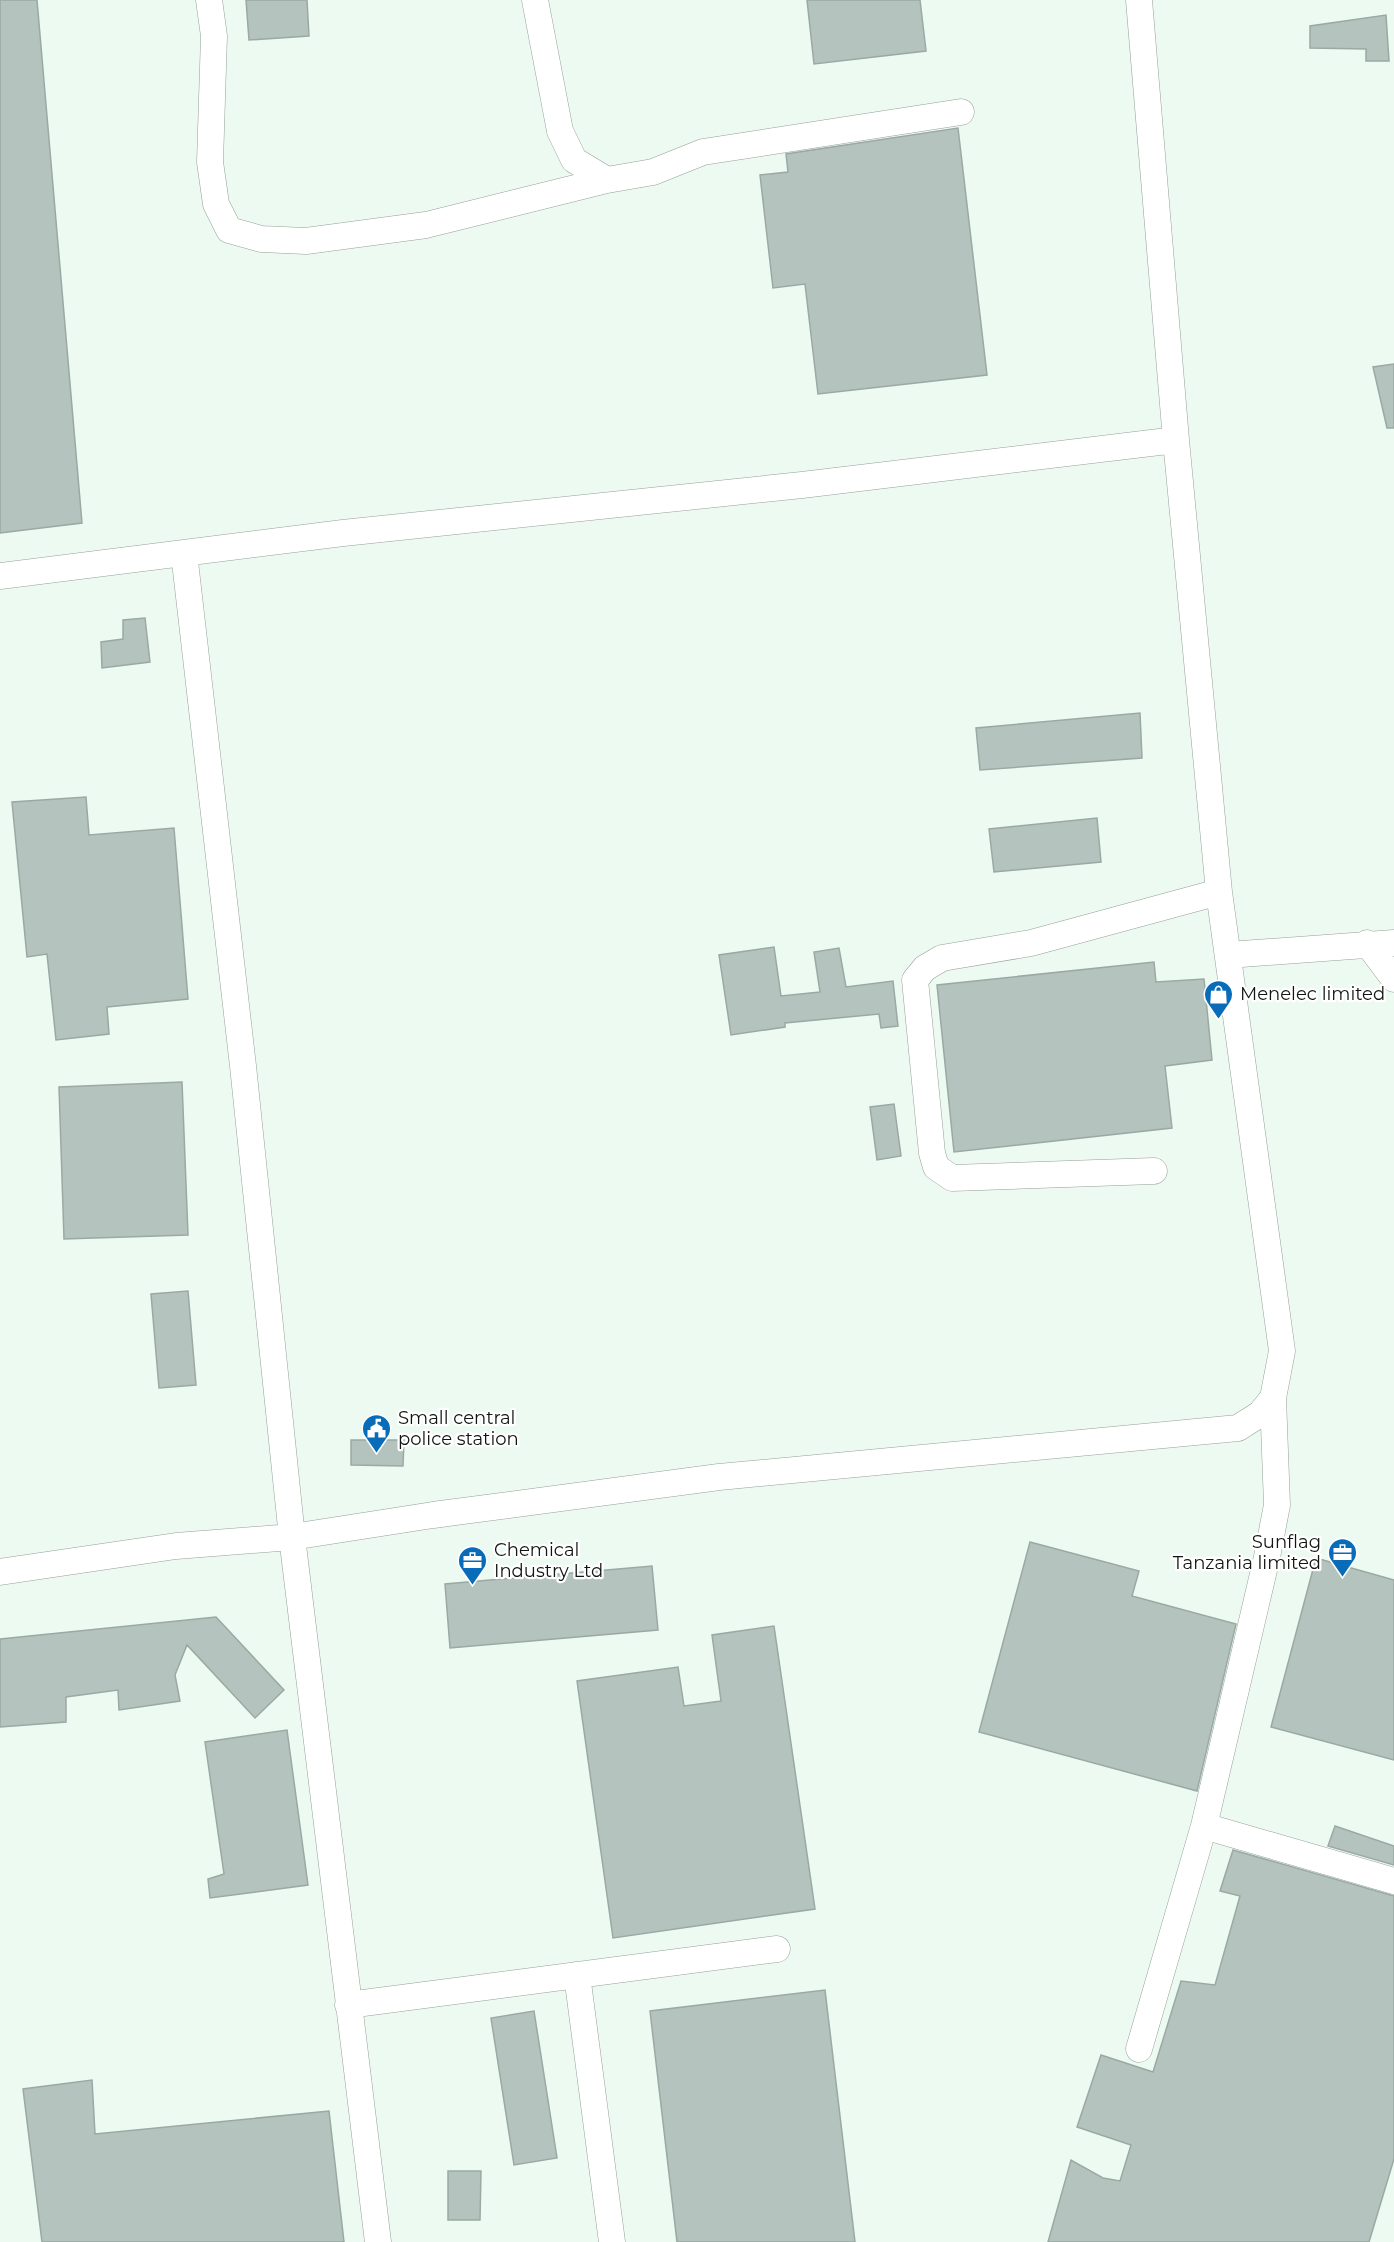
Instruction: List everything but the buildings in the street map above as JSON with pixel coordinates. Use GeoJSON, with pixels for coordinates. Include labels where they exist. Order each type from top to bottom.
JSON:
{"type":"FeatureCollection","features":[{"type":"Feature","properties":{"kind":"street"},"geometry":{"type":"LineString","coordinates":[[209,0],[214,36],[210,162],[216,204],[229,230],[261,239],[306,241],[426,225],[607,180],[653,172],[703,153],[961,112]]}},
{"type":"Feature","properties":{"kind":"street"},"geometry":{"type":"LineString","coordinates":[[535,0],[560,131],[574,160],[607,180]]}},
{"type":"Feature","properties":{"kind":"street"},"geometry":{"type":"LineString","coordinates":[[1139,0],[1176,440],[1219,892],[1282,1351],[1273,1398],[1277,1505],[1204,1826],[1139,2049]]}},
{"type":"Feature","properties":{"kind":"street"},"geometry":{"type":"LineString","coordinates":[[0,576],[1176,440]]}},
{"type":"Feature","properties":{"kind":"street"},"geometry":{"type":"LineString","coordinates":[[184,553],[243,1066],[292,1538],[378,2242]]}},
{"type":"Feature","properties":{"kind":"street"},"geometry":{"type":"LineString","coordinates":[[1154,1171],[952,1178],[936,1167],[932,1153],[915,980],[925,968],[942,958],[1031,943],[1219,892]]}},
{"type":"Feature","properties":{"kind":"street"},"geometry":{"type":"LineString","coordinates":[[1228,955],[1367,943],[1394,943]]}},
{"type":"Feature","properties":{"kind":"street"},"geometry":{"type":"LineString","coordinates":[[1367,943],[1394,979]]}},
{"type":"Feature","properties":{"kind":"street"},"geometry":{"type":"LineString","coordinates":[[0,1572],[176,1546],[292,1538],[444,1514],[719,1477],[1238,1428],[1260,1414],[1273,1398]]}},
{"type":"Feature","properties":{"kind":"street"},"geometry":{"type":"LineString","coordinates":[[1204,1826],[1394,1881]]}},
{"type":"Feature","properties":{"kind":"street"},"geometry":{"type":"LineString","coordinates":[[348,2005],[777,1949]]}},
{"type":"Feature","properties":{"kind":"street"},"geometry":{"type":"LineString","coordinates":[[577,1975],[612,2242]]}},
{"type":"Feature","properties":{"kind":"place","name":"Menelec limited"},"geometry":{"type":"Point","coordinates":[1219,1020]}},
{"type":"Feature","properties":{"kind":"place","name":"Small central police station"},"geometry":{"type":"Point","coordinates":[377,1454]}},
{"type":"Feature","properties":{"kind":"place","name":"Sunflag Tanzania limited"},"geometry":{"type":"Point","coordinates":[1342,1578]}},
{"type":"Feature","properties":{"kind":"place","name":"Chemical Industry Ltd"},"geometry":{"type":"Point","coordinates":[473,1586]}}]}
